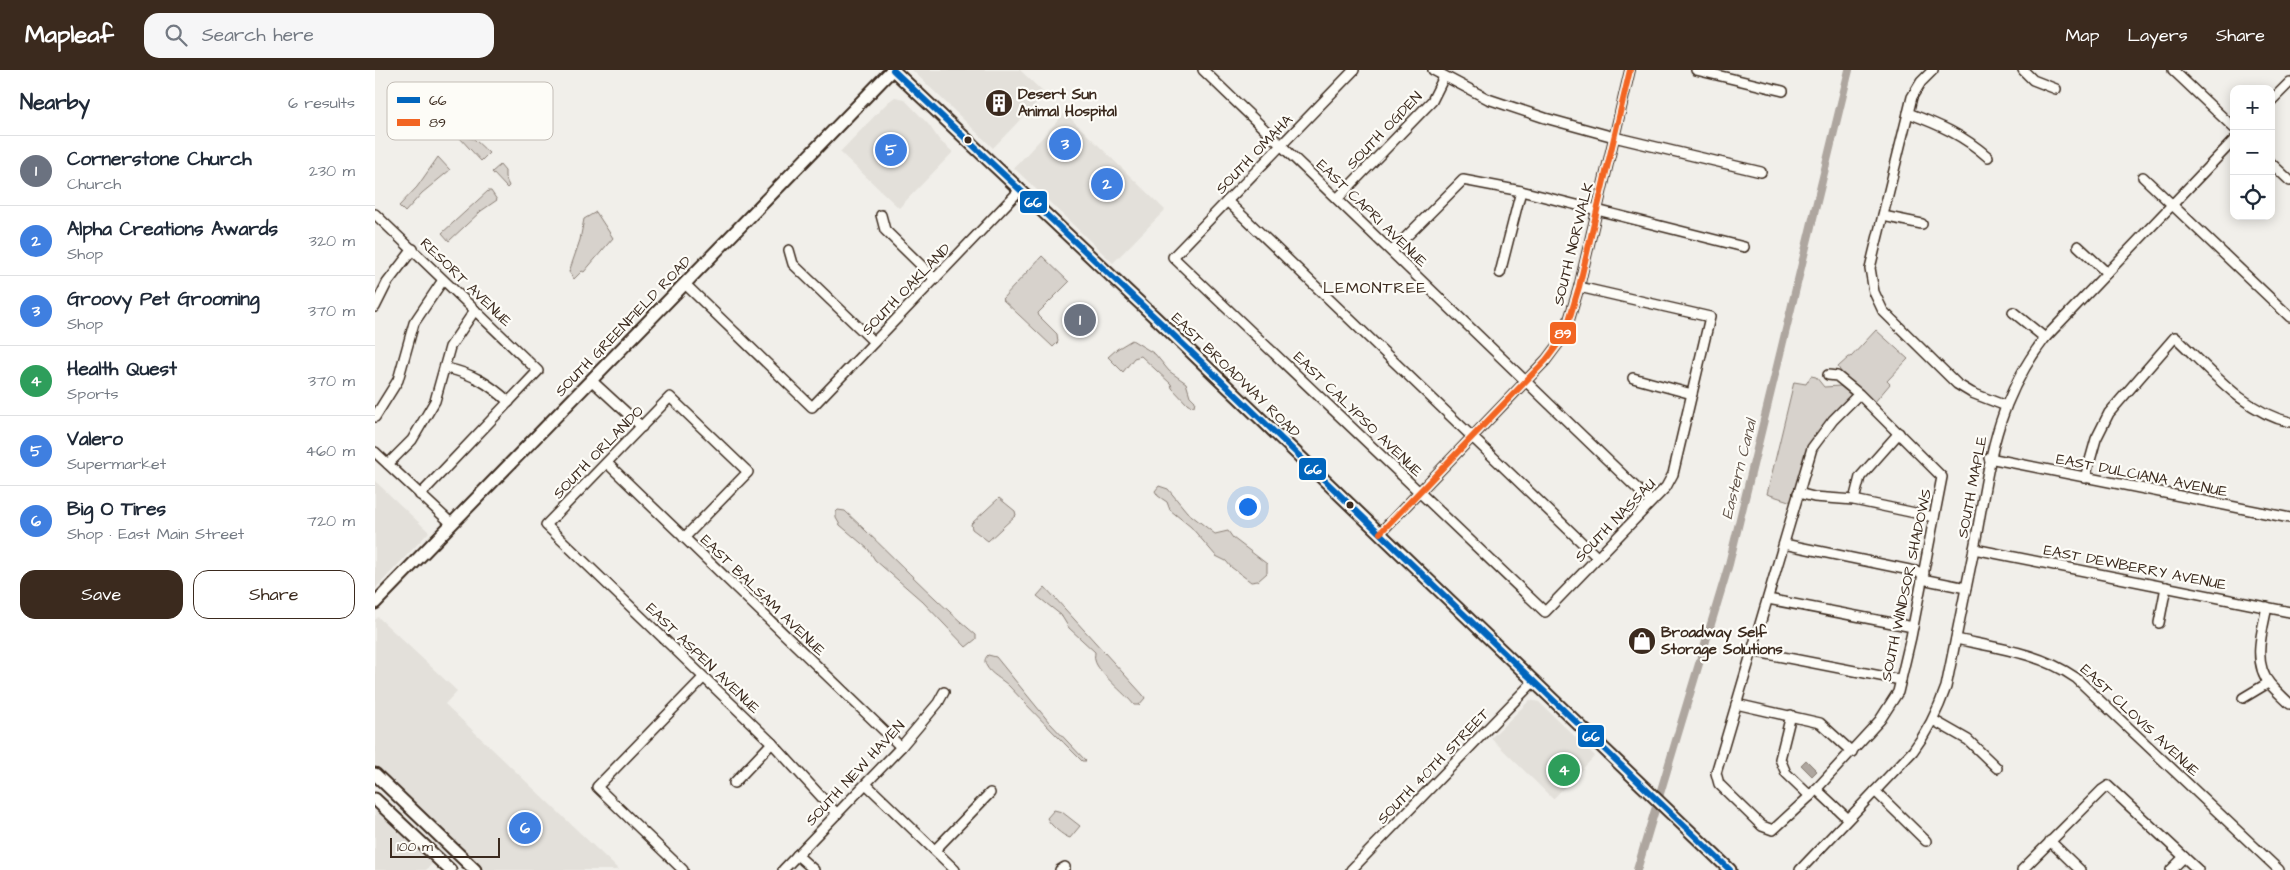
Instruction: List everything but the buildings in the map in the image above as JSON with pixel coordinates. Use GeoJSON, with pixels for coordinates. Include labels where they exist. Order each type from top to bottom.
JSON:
{"type":"FeatureCollection","features":[{"type":"Feature","properties":{"kind":"main road","name":"EAST BROADWAY ROAD"},"geometry":{"type":"LineString","coordinates":[[892,70],[1020,190],[1730,870]]}},
{"type":"Feature","properties":{"kind":"main road","name":"SOUTH GREENFIELD ROAD"},"geometry":{"type":"LineString","coordinates":[[375,604],[892,70]]}},
{"type":"Feature","properties":{"kind":"main road"},"geometry":{"type":"LineString","coordinates":[[375,774],[475,870]]}},
{"type":"Feature","properties":{"kind":"main road"},"geometry":{"type":"LineString","coordinates":[[375,799],[450,870]]}},
{"type":"Feature","properties":{"kind":"street","name":"EAST CAPRI AVENUE"},"geometry":{"type":"LineString","coordinates":[[1203,70],[1651,502]]}},
{"type":"Feature","properties":{"kind":"street","name":"SOUTH OMAHA"},"geometry":{"type":"LineString","coordinates":[[1173,257],[1354,70]]}},
{"type":"Feature","properties":{"kind":"street"},"geometry":{"type":"LineString","coordinates":[[1433,70],[1487,99],[1545,118],[1614,137],[1761,172]]}},
{"type":"Feature","properties":{"kind":"street","name":"SOUTH NORWALK"},"geometry":{"type":"LineString","coordinates":[[1379,533],[1527,382],[1559,344],[1579,287],[1595,211],[1630,70]]}},
{"type":"Feature","properties":{"kind":"street"},"geometry":{"type":"LineString","coordinates":[[1695,70],[1783,91]]}},
{"type":"Feature","properties":{"kind":"street"},"geometry":{"type":"LineString","coordinates":[[1933,70],[1921,82],[1912,97],[1870,268],[1873,292],[1883,311],[1957,384],[1972,393],[2006,406]]}},
{"type":"Feature","properties":{"kind":"street"},"geometry":{"type":"LineString","coordinates":[[2023,70],[2033,80],[2056,89]]}},
{"type":"Feature","properties":{"kind":"street"},"geometry":{"type":"LineString","coordinates":[[2173,70],[2230,124]]}},
{"type":"Feature","properties":{"kind":"street","name":"SOUTH OGDEN"},"geometry":{"type":"LineString","coordinates":[[1337,199],[1432,101],[1444,76]]}},
{"type":"Feature","properties":{"kind":"street"},"geometry":{"type":"LineString","coordinates":[[2275,97],[2290,82]]}},
{"type":"Feature","properties":{"kind":"street"},"geometry":{"type":"LineString","coordinates":[[1908,113],[1946,127],[1972,143],[1988,157]]}},
{"type":"Feature","properties":{"kind":"street","name":"SOUTH MAPLE"},"geometry":{"type":"LineString","coordinates":[[1799,870],[1913,751],[1933,720],[1946,688],[1974,548],[1989,458],[2014,384],[2028,359],[2045,338],[2230,144]]}},
{"type":"Feature","properties":{"kind":"street"},"geometry":{"type":"LineString","coordinates":[[2275,168],[2290,182]]}},
{"type":"Feature","properties":{"kind":"street"},"geometry":{"type":"LineString","coordinates":[[2143,177],[2290,317]]}},
{"type":"Feature","properties":{"kind":"street"},"geometry":{"type":"LineString","coordinates":[[1392,251],[1463,180],[1521,191],[1744,247]]}},
{"type":"Feature","properties":{"kind":"street","name":"SOUTH OAKLAND"},"geometry":{"type":"LineString","coordinates":[[685,284],[812,406],[1020,190]]}},
{"type":"Feature","properties":{"kind":"street"},"geometry":{"type":"LineString","coordinates":[[1500,273],[1521,191]]}},
{"type":"Feature","properties":{"kind":"street"},"geometry":{"type":"LineString","coordinates":[[1227,201],[1597,557]]}},
{"type":"Feature","properties":{"kind":"street"},"geometry":{"type":"LineString","coordinates":[[881,215],[885,230],[935,279]]}},
{"type":"Feature","properties":{"kind":"street"},"geometry":{"type":"LineString","coordinates":[[1883,216],[1922,224]]}},
{"type":"Feature","properties":{"kind":"street","name":"RESORT AVENUE"},"geometry":{"type":"LineString","coordinates":[[377,220],[413,250],[538,371],[509,402]]}},
{"type":"Feature","properties":{"kind":"street"},"geometry":{"type":"LineString","coordinates":[[2079,246],[2107,273]]}},
{"type":"Feature","properties":{"kind":"street"},"geometry":{"type":"LineString","coordinates":[[375,307],[387,282],[413,250]]}},
{"type":"Feature","properties":{"kind":"street"},"geometry":{"type":"LineString","coordinates":[[789,250],[793,264],[874,342]]}},
{"type":"Feature","properties":{"kind":"street","name":"EAST CALYPSO AVENUE"},"geometry":{"type":"LineString","coordinates":[[1173,257],[1545,612]]}},
{"type":"Feature","properties":{"kind":"street"},"geometry":{"type":"LineString","coordinates":[[375,417],[398,380],[414,323],[443,280]]}},
{"type":"Feature","properties":{"kind":"street","name":"SOUTH NASSAU"},"geometry":{"type":"LineString","coordinates":[[1545,612],[1666,487],[1673,474],[1710,318],[1579,287]]}},
{"type":"Feature","properties":{"kind":"street"},"geometry":{"type":"LineString","coordinates":[[388,464],[411,440],[435,401],[446,368],[450,347],[475,310]]}},
{"type":"Feature","properties":{"kind":"street"},"geometry":{"type":"LineString","coordinates":[[2013,312],[2045,338]]}},
{"type":"Feature","properties":{"kind":"street"},"geometry":{"type":"LineString","coordinates":[[2085,478],[2096,439],[2109,413],[2175,337],[2235,393],[2259,411],[2290,422]]}},
{"type":"Feature","properties":{"kind":"street"},"geometry":{"type":"LineString","coordinates":[[420,495],[509,402],[486,382],[463,372],[446,368]]}},
{"type":"Feature","properties":{"kind":"street"},"geometry":{"type":"LineString","coordinates":[[1828,375],[1837,376],[1859,394],[1899,433],[1860,477],[1854,500]]}},
{"type":"Feature","properties":{"kind":"street"},"geometry":{"type":"LineString","coordinates":[[1633,378],[1692,394]]}},
{"type":"Feature","properties":{"kind":"street"},"geometry":{"type":"LineString","coordinates":[[591,380],[642,427]]}},
{"type":"Feature","properties":{"kind":"street"},"geometry":{"type":"LineString","coordinates":[[1852,752],[1820,723],[1737,704],[1812,448],[1833,420],[1859,394]]}},
{"type":"Feature","properties":{"kind":"street","name":"SOUTH ORLANDO"},"geometry":{"type":"LineString","coordinates":[[546,525],[670,398],[748,472],[684,538]]}},
{"type":"Feature","properties":{"kind":"street","name":"SOUTH WINDSOR SHADOWS"},"geometry":{"type":"LineString","coordinates":[[1737,704],[1716,773],[1717,780],[1762,826],[1773,830],[1852,752],[1891,705],[1898,692],[1913,627],[1942,476],[1899,433]]}},
{"type":"Feature","properties":{"kind":"street"},"geometry":{"type":"LineString","coordinates":[[375,452],[452,524]]}},
{"type":"Feature","properties":{"kind":"street","name":"EAST DULCIANA AVENUE"},"geometry":{"type":"LineString","coordinates":[[1989,458],[2290,518]]}},
{"type":"Feature","properties":{"kind":"street","name":"EAST BALSAM AVENUE"},"geometry":{"type":"LineString","coordinates":[[607,463],[901,747]]}},
{"type":"Feature","properties":{"kind":"street"},"geometry":{"type":"LineString","coordinates":[[1798,493],[1814,497],[1854,500],[1934,517]]}},
{"type":"Feature","properties":{"kind":"street","name":"EAST ASPEN AVENUE"},"geometry":{"type":"LineString","coordinates":[[546,525],[772,743],[837,814]]}},
{"type":"Feature","properties":{"kind":"street"},"geometry":{"type":"LineString","coordinates":[[1783,544],[1923,576],[1966,588]]}},
{"type":"Feature","properties":{"kind":"street","name":"EAST DEWBERRY AVENUE"},"geometry":{"type":"LineString","coordinates":[[1974,548],[2290,612]]}},
{"type":"Feature","properties":{"kind":"street"},"geometry":{"type":"LineString","coordinates":[[2159,623],[2166,587]]}},
{"type":"Feature","properties":{"kind":"street"},"geometry":{"type":"LineString","coordinates":[[1768,599],[1913,627]]}},
{"type":"Feature","properties":{"kind":"street"},"geometry":{"type":"LineString","coordinates":[[2267,607],[2260,643],[2260,659],[2268,683],[2290,704]]}},
{"type":"Feature","properties":{"kind":"street","name":"EAST CLOVIS AVENUE"},"geometry":{"type":"LineString","coordinates":[[1956,639],[2029,654],[2063,669],[2091,690],[2279,870]]}},
{"type":"Feature","properties":{"kind":"street"},"geometry":{"type":"LineString","coordinates":[[1752,651],[1901,680]]}},
{"type":"Feature","properties":{"kind":"street"},"geometry":{"type":"LineString","coordinates":[[683,870],[597,787],[703,678]]}},
{"type":"Feature","properties":{"kind":"street","name":"SOUTH 40TH STREET"},"geometry":{"type":"LineString","coordinates":[[1351,870],[1534,681]]}},
{"type":"Feature","properties":{"kind":"street"},"geometry":{"type":"LineString","coordinates":[[2243,698],[2268,683]]}},
{"type":"Feature","properties":{"kind":"street","name":"SOUTH NEW HAVEN"},"geometry":{"type":"LineString","coordinates":[[783,870],[901,747],[939,703],[944,692]]}},
{"type":"Feature","properties":{"kind":"street"},"geometry":{"type":"LineString","coordinates":[[1791,715],[1779,759],[1787,773],[1848,819]]}},
{"type":"Feature","properties":{"kind":"street"},"geometry":{"type":"LineString","coordinates":[[1933,720],[1967,740],[1997,768]]}},
{"type":"Feature","properties":{"kind":"street"},"geometry":{"type":"LineString","coordinates":[[734,783],[772,743]]}},
{"type":"Feature","properties":{"kind":"street"},"geometry":{"type":"LineString","coordinates":[[866,784],[955,870]]}},
{"type":"Feature","properties":{"kind":"street"},"geometry":{"type":"LineString","coordinates":[[2022,870],[2049,841],[2108,786],[2198,870]]}},
{"type":"Feature","properties":{"kind":"street"},"geometry":{"type":"LineString","coordinates":[[1875,791],[1926,841]]}},
{"type":"Feature","properties":{"kind":"street"},"geometry":{"type":"LineString","coordinates":[[935,850],[990,794]]}},
{"type":"Feature","properties":{"kind":"street"},"geometry":{"type":"LineString","coordinates":[[2049,841],[2080,870]]}},
{"type":"Feature","properties":{"kind":"street"},"geometry":{"type":"LineString","coordinates":[[797,855],[813,870]]}},
{"type":"Feature","properties":{"kind":"street"},"geometry":{"type":"LineString","coordinates":[[2171,870],[2184,857]]}},
{"type":"Feature","properties":{"kind":"shaded area"},"geometry":{"type":"Polygon","coordinates":[[[912,70],[1020,70],[1045,94],[993,148],[912,70]]]}},
{"type":"Feature","properties":{"kind":"shaded area"},"geometry":{"type":"Polygon","coordinates":[[[895,97],[904,99],[929,125],[940,141],[953,152],[899,208],[840,152],[895,97]]]}},
{"type":"Feature","properties":{"kind":"shaded area"},"geometry":{"type":"Polygon","coordinates":[[[1065,113],[1165,210],[1113,263],[1014,168],[1065,113]]]}},
{"type":"Feature","properties":{"kind":"shaded area"},"geometry":{"type":"Polygon","coordinates":[[[462,140],[475,140],[489,153],[481,161],[462,140]]]}},
{"type":"Feature","properties":{"kind":"shaded area"},"geometry":{"type":"Polygon","coordinates":[[[438,157],[450,170],[422,193],[405,212],[399,206],[417,187],[438,157]]]}},
{"type":"Feature","properties":{"kind":"shaded area"},"geometry":{"type":"Polygon","coordinates":[[[500,165],[505,171],[505,177],[509,186],[507,188],[492,172],[500,165]]]}},
{"type":"Feature","properties":{"kind":"shaded area"},"geometry":{"type":"Polygon","coordinates":[[[488,191],[491,191],[497,200],[481,211],[449,241],[442,233],[488,191]]]}},
{"type":"Feature","properties":{"kind":"shaded area"},"geometry":{"type":"Polygon","coordinates":[[[596,212],[613,238],[584,272],[582,271],[574,279],[569,272],[580,240],[584,219],[596,212]]]}},
{"type":"Feature","properties":{"kind":"shaded area"},"geometry":{"type":"Polygon","coordinates":[[[1042,256],[1069,282],[1038,313],[1057,334],[1058,342],[1053,347],[1002,299],[1042,256]]]}},
{"type":"Feature","properties":{"kind":"shaded area"},"geometry":{"type":"Polygon","coordinates":[[[1876,330],[1908,359],[1887,381],[1890,384],[1874,403],[1838,367],[1851,357],[1876,330]]]}},
{"type":"Feature","properties":{"kind":"shaded area"},"geometry":{"type":"Polygon","coordinates":[[[1132,340],[1155,354],[1169,371],[1186,383],[1190,396],[1195,401],[1194,406],[1188,405],[1172,388],[1171,384],[1141,356],[1134,358],[1123,372],[1108,357],[1132,340]]]}},
{"type":"Feature","properties":{"kind":"shaded area"},"geometry":{"type":"Polygon","coordinates":[[[1811,376],[1816,377],[1824,387],[1840,386],[1852,396],[1816,434],[1806,452],[1792,502],[1767,494],[1794,382],[1806,384],[1811,376]]]}},
{"type":"Feature","properties":{"kind":"shaded area"},"geometry":{"type":"Polygon","coordinates":[[[375,481],[429,532],[375,589],[375,481]]]}},
{"type":"Feature","properties":{"kind":"shaded area"},"geometry":{"type":"Polygon","coordinates":[[[1159,486],[1168,489],[1187,512],[1215,534],[1228,531],[1233,538],[1267,564],[1267,573],[1258,581],[1251,582],[1226,561],[1216,556],[1191,527],[1170,510],[1167,502],[1158,496],[1155,491],[1159,486]]]}},
{"type":"Feature","properties":{"kind":"shaded area"},"geometry":{"type":"Polygon","coordinates":[[[999,498],[1015,511],[1016,515],[988,541],[972,529],[971,524],[999,498]]]}},
{"type":"Feature","properties":{"kind":"shaded area"},"geometry":{"type":"Polygon","coordinates":[[[838,510],[845,511],[942,605],[976,635],[976,639],[966,647],[922,601],[875,560],[868,549],[840,525],[836,518],[838,510]]]}},
{"type":"Feature","properties":{"kind":"shaded area"},"geometry":{"type":"Polygon","coordinates":[[[1045,587],[1143,695],[1145,698],[1139,705],[1134,705],[1106,677],[1097,665],[1095,652],[1069,628],[1061,615],[1037,596],[1045,587]]]}},
{"type":"Feature","properties":{"kind":"shaded area"},"geometry":{"type":"Polygon","coordinates":[[[378,617],[457,691],[445,704],[619,870],[484,870],[375,765],[375,620],[378,617]]]}},
{"type":"Feature","properties":{"kind":"shaded area"},"geometry":{"type":"Polygon","coordinates":[[[988,655],[996,657],[1049,722],[1086,761],[1082,761],[1009,686],[990,671],[985,662],[988,655]]]}},
{"type":"Feature","properties":{"kind":"shaded area"},"geometry":{"type":"Polygon","coordinates":[[[1530,700],[1539,702],[1595,756],[1553,799],[1491,738],[1530,700]]]}},
{"type":"Feature","properties":{"kind":"shaded area"},"geometry":{"type":"Polygon","coordinates":[[[1806,760],[1817,771],[1812,776],[1801,765],[1806,760]]]}},
{"type":"Feature","properties":{"kind":"shaded area"},"geometry":{"type":"Polygon","coordinates":[[[375,810],[432,864],[426,870],[375,870],[375,810]]]}},
{"type":"Feature","properties":{"kind":"shaded area"},"geometry":{"type":"Polygon","coordinates":[[[1054,810],[1062,812],[1080,826],[1070,838],[1060,833],[1047,818],[1054,810]]]}},
{"type":"Feature","properties":{"kind":"waterway","name":"Eastern Canal"},"geometry":{"type":"LineString","coordinates":[[1637,870],[1729,564],[1849,70]]}},
{"type":"Feature","properties":{"kind":"transit line","name":"66"},"geometry":{"type":"LineString","coordinates":[[893,70],[1161,323],[1730,870]]}},
{"type":"Feature","properties":{"kind":"transit line","name":"89"},"geometry":{"type":"LineString","coordinates":[[1380,533],[1546,360],[1558,344],[1569,320],[1579,287],[1630,70]]}},
{"type":"Feature","properties":{"kind":"place","name":"Desert Sun Animal Hospital"},"geometry":{"type":"Point","coordinates":[999,103]}},
{"type":"Feature","properties":{"kind":"place","name":"Groovy Pet Grooming"},"geometry":{"type":"Point","coordinates":[1065,144]}},
{"type":"Feature","properties":{"kind":"place","name":"Valero"},"geometry":{"type":"Point","coordinates":[891,150]}},
{"type":"Feature","properties":{"kind":"place","name":"Alpha Creations Awards"},"geometry":{"type":"Point","coordinates":[1107,184]}},
{"type":"Feature","properties":{"kind":"place","name":"Cornerstone Church"},"geometry":{"type":"Point","coordinates":[1080,320]}},
{"type":"Feature","properties":{"kind":"place","name":"Broadway Self Storage Solutions"},"geometry":{"type":"Point","coordinates":[1642,641]}},
{"type":"Feature","properties":{"kind":"place","name":"Health Quest"},"geometry":{"type":"Point","coordinates":[1564,770]}},
{"type":"Feature","properties":{"kind":"place","name":"Big O Tires"},"geometry":{"type":"Point","coordinates":[525,828]}},
{"type":"Feature","properties":{"kind":"district","name":"LEMONTREE"},"geometry":{"type":"Point","coordinates":[1375,287]}}]}
